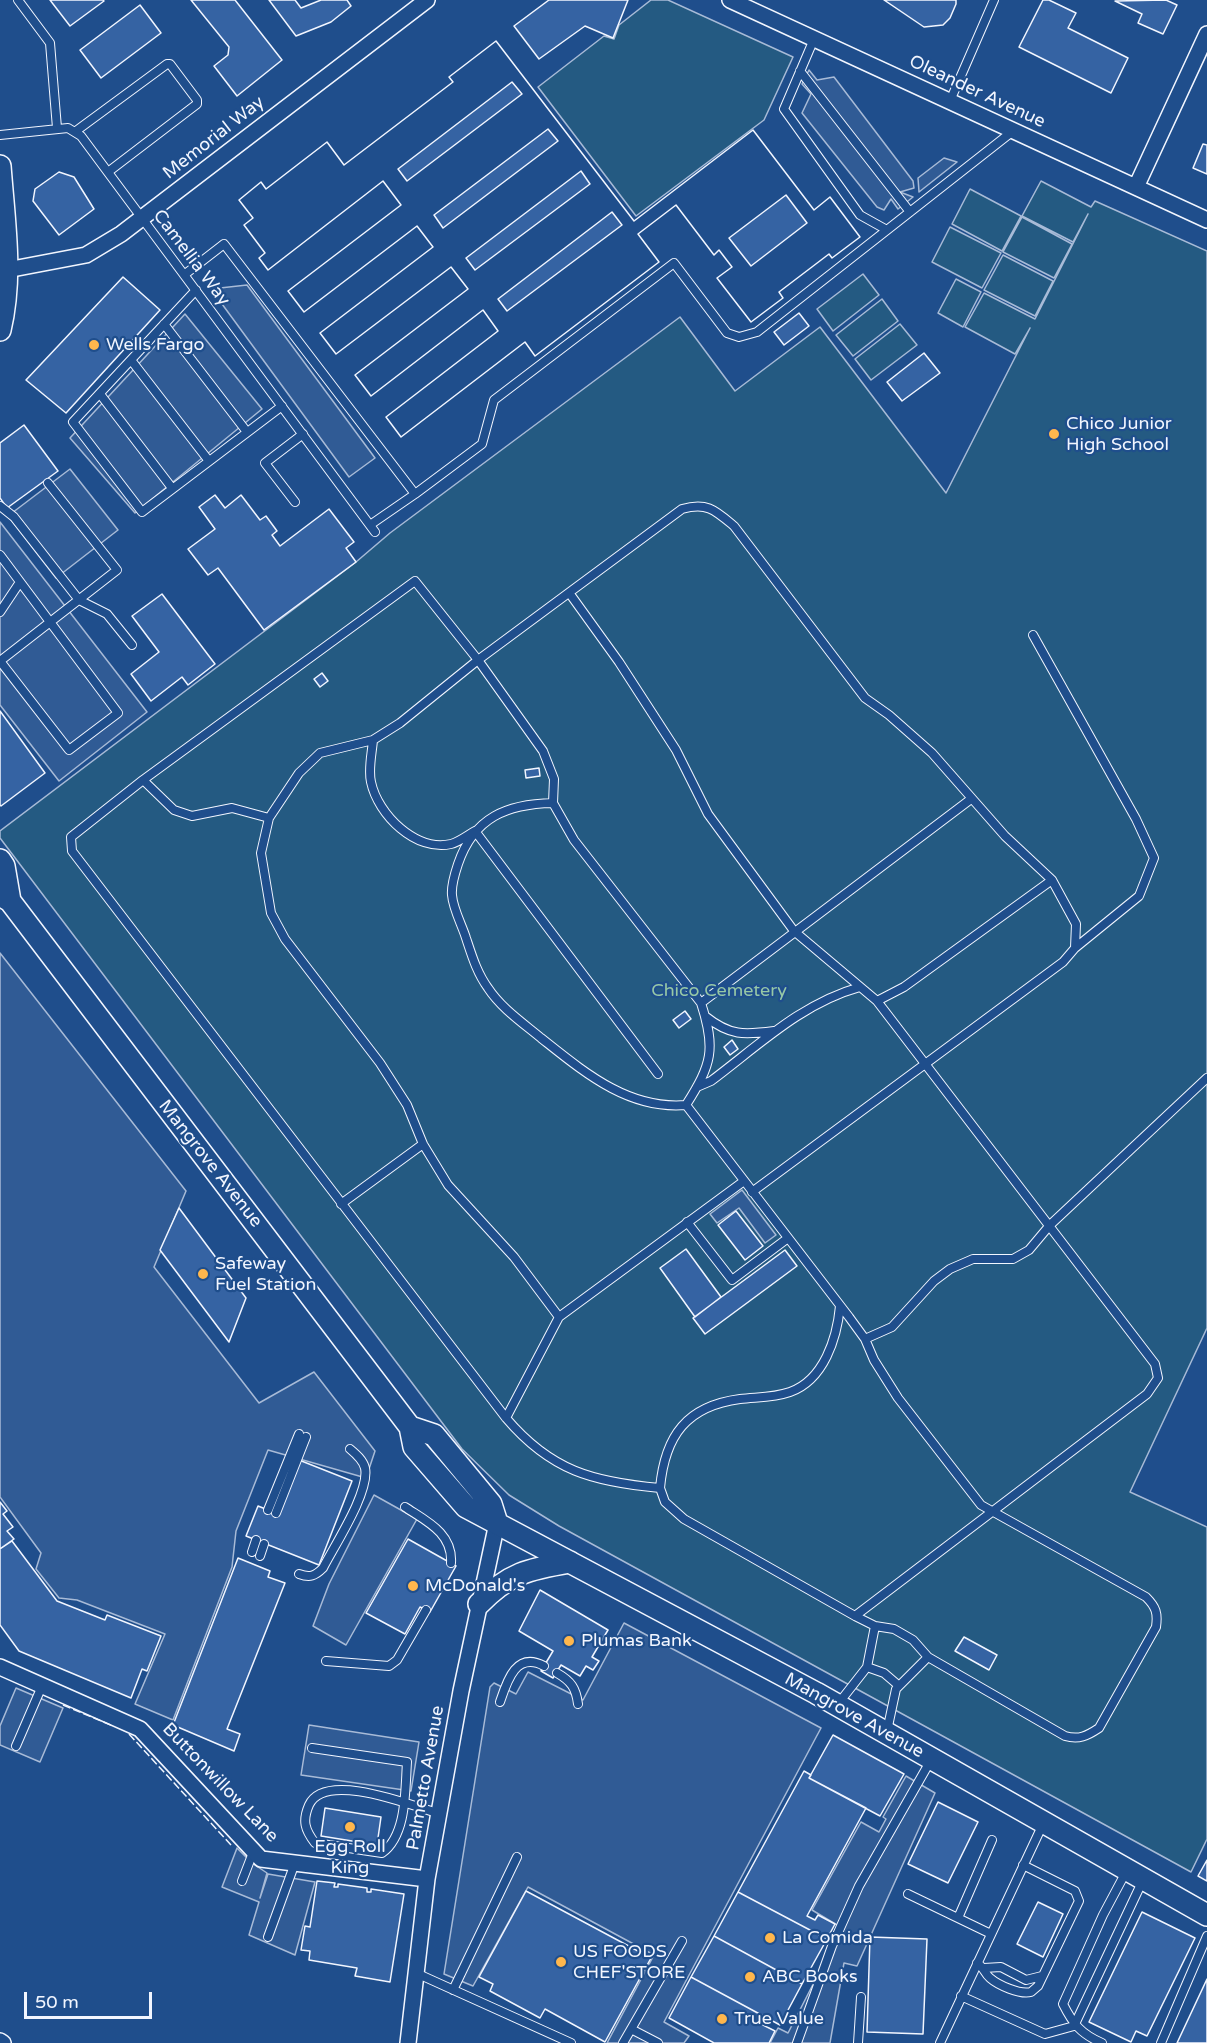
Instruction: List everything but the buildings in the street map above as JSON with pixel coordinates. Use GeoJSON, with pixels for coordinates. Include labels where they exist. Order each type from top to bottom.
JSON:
{"type":"FeatureCollection","features":[{"type":"Feature","properties":{"kind":"street","name":"Memorial Way"},"geometry":{"type":"LineString","coordinates":[[8,270],[86,255],[142,218],[427,0]]}},
{"type":"Feature","properties":{"kind":"street","name":"Oleander Avenue"},"geometry":{"type":"LineString","coordinates":[[730,0],[1207,220]]}},
{"type":"Feature","properties":{"kind":"street"},"geometry":{"type":"LineString","coordinates":[[1136,187],[1207,34]]}},
{"type":"Feature","properties":{"kind":"street"},"geometry":{"type":"LineString","coordinates":[[0,166],[8,270],[6,299],[0,330]]}},
{"type":"Feature","properties":{"kind":"street","name":"Mangrove Avenue"},"geometry":{"type":"LineString","coordinates":[[0,860],[4,866],[5,898],[410,1427],[434,1435],[491,1504],[497,1523],[837,1705],[1207,1915]]}},
{"type":"Feature","properties":{"kind":"street","name":"Palmetto Avenue"},"geometry":{"type":"LineString","coordinates":[[408,2043],[427,1879],[479,1604],[497,1523]]}},
{"type":"Feature","properties":{"kind":"street"},"geometry":{"type":"LineString","coordinates":[[479,1604],[497,1585],[518,1573],[570,1562]]}},
{"type":"Feature","properties":{"kind":"street","name":"Buttonwillow Lane"},"geometry":{"type":"LineString","coordinates":[[0,1667],[140,1729],[261,1858],[427,1879]]}},
{"type":"Feature","properties":{"kind":"lane"},"geometry":{"type":"LineString","coordinates":[[18,0],[50,43],[57,129]]}},
{"type":"Feature","properties":{"kind":"lane"},"geometry":{"type":"LineString","coordinates":[[950,101],[994,0]]}},
{"type":"Feature","properties":{"kind":"lane"},"geometry":{"type":"LineString","coordinates":[[814,39],[783,109],[860,215],[887,230]]}},
{"type":"Feature","properties":{"kind":"lane"},"geometry":{"type":"LineString","coordinates":[[0,135],[57,129],[76,131],[170,64],[197,100],[197,104],[108,172]]}},
{"type":"Feature","properties":{"kind":"lane"},"geometry":{"type":"LineString","coordinates":[[800,71],[909,212]]}},
{"type":"Feature","properties":{"kind":"lane"},"geometry":{"type":"LineString","coordinates":[[184,275],[224,244],[415,494],[482,444],[494,400],[674,263],[727,333],[739,337],[757,332],[1013,130]]}},
{"type":"Feature","properties":{"kind":"lane","name":"Camellia Way"},"geometry":{"type":"LineString","coordinates":[[76,131],[373,528],[415,494]]}},
{"type":"Feature","properties":{"kind":"lane"},"geometry":{"type":"LineString","coordinates":[[195,290],[73,422],[142,512],[282,406]]}},
{"type":"Feature","properties":{"kind":"lane"},"geometry":{"type":"LineString","coordinates":[[164,324],[247,432]]}},
{"type":"Feature","properties":{"kind":"lane"},"geometry":{"type":"LineString","coordinates":[[131,360],[208,461]]}},
{"type":"Feature","properties":{"kind":"lane"},"geometry":{"type":"LineString","coordinates":[[100,393],[172,488]]}},
{"type":"Feature","properties":{"kind":"lane"},"geometry":{"type":"LineString","coordinates":[[295,502],[265,463],[303,434]]}},
{"type":"Feature","properties":{"kind":"lane"},"geometry":{"type":"LineString","coordinates":[[0,555],[20,582],[50,622],[118,713],[69,750],[0,661],[50,622],[79,600],[117,570],[48,483]]}},
{"type":"Feature","properties":{"kind":"lane"},"geometry":{"type":"LineString","coordinates":[[559,1317],[514,1257],[448,1185],[423,1144],[407,1105],[380,1063],[285,939],[271,913],[261,853],[269,818],[299,773],[320,753],[374,740],[400,723],[478,660],[682,509],[698,504],[713,509],[734,526],[865,698],[889,715],[932,753],[1005,837],[1052,880],[1076,924],[1075,948]]}},
{"type":"Feature","properties":{"kind":"lane"},"geometry":{"type":"LineString","coordinates":[[0,506],[14,518],[79,600],[107,614],[132,645]]}},
{"type":"Feature","properties":{"kind":"lane"},"geometry":{"type":"LineString","coordinates":[[660,1488],[591,1477],[561,1465],[537,1450],[506,1418],[72,851],[71,837],[143,780],[415,580],[528,728],[551,766],[554,779],[553,803],[574,840],[701,1003],[711,1032],[710,1053],[703,1078],[686,1105]]}},
{"type":"Feature","properties":{"kind":"lane"},"geometry":{"type":"LineString","coordinates":[[0,612],[20,582]]}},
{"type":"Feature","properties":{"kind":"lane"},"geometry":{"type":"LineString","coordinates":[[570,594],[619,662],[676,750],[708,814],[794,932],[877,1001],[1155,1364],[1158,1378],[1147,1394],[855,1616]]}},
{"type":"Feature","properties":{"kind":"lane"},"geometry":{"type":"LineString","coordinates":[[752,1192],[1063,962],[1075,948],[1139,896],[1154,858],[1136,819],[1034,635]]}},
{"type":"Feature","properties":{"kind":"lane"},"geometry":{"type":"LineString","coordinates":[[374,740],[370,781],[377,798],[390,817],[411,837],[424,844],[452,844],[502,812],[524,804],[553,803]]}},
{"type":"Feature","properties":{"kind":"lane"},"geometry":{"type":"LineString","coordinates":[[143,780],[174,810],[192,816],[232,808],[269,818]]}},
{"type":"Feature","properties":{"kind":"lane"},"geometry":{"type":"LineString","coordinates":[[701,1003],[971,799]]}},
{"type":"Feature","properties":{"kind":"lane"},"geometry":{"type":"LineString","coordinates":[[475,831],[658,1074]]}},
{"type":"Feature","properties":{"kind":"lane"},"geometry":{"type":"LineString","coordinates":[[475,831],[462,852],[452,896],[476,967],[488,989],[504,1007],[588,1075],[639,1100],[667,1106],[686,1105]]}},
{"type":"Feature","properties":{"kind":"lane"},"geometry":{"type":"LineString","coordinates":[[877,1001],[904,987],[1052,880]]}},
{"type":"Feature","properties":{"kind":"lane"},"geometry":{"type":"LineString","coordinates":[[697,1088],[711,1081],[808,1008],[836,994],[860,987]]}},
{"type":"Feature","properties":{"kind":"lane"},"geometry":{"type":"LineString","coordinates":[[705,1016],[720,1028],[734,1033],[776,1031]]}},
{"type":"Feature","properties":{"kind":"lane"},"geometry":{"type":"LineString","coordinates":[[865,1339],[892,1327],[934,1281],[950,1269],[973,1259],[1013,1259],[1029,1250],[1050,1225],[1207,1078]]}},
{"type":"Feature","properties":{"kind":"lane"},"geometry":{"type":"LineString","coordinates":[[686,1105],[752,1192],[788,1238],[840,1306],[865,1339],[874,1360],[898,1398],[981,1505],[1146,1597],[1155,1606],[1158,1614],[1156,1627],[1099,1728],[1087,1736],[1075,1738],[1065,1736],[928,1657],[913,1640],[894,1629],[875,1626],[855,1616],[684,1520],[665,1502],[660,1488],[662,1467],[669,1445],[689,1417],[711,1404],[768,1398],[793,1391],[810,1378],[830,1354],[837,1334],[840,1306]]}},
{"type":"Feature","properties":{"kind":"lane"},"geometry":{"type":"LineString","coordinates":[[341,1204],[423,1144]]}},
{"type":"Feature","properties":{"kind":"lane"},"geometry":{"type":"LineString","coordinates":[[506,1418],[559,1317],[744,1181]]}},
{"type":"Feature","properties":{"kind":"lane"},"geometry":{"type":"LineString","coordinates":[[687,1222],[732,1280],[788,1238]]}},
{"type":"Feature","properties":{"kind":"lane"},"geometry":{"type":"LineString","coordinates":[[272,1511],[302,1436]]}},
{"type":"Feature","properties":{"kind":"lane"},"geometry":{"type":"LineString","coordinates":[[299,1574],[308,1577],[316,1575],[323,1568],[358,1500],[364,1484],[364,1468],[350,1449]]}},
{"type":"Feature","properties":{"kind":"lane"},"geometry":{"type":"LineString","coordinates":[[405,1507],[438,1529],[448,1541],[451,1563]]}},
{"type":"Feature","properties":{"kind":"lane"},"geometry":{"type":"LineString","coordinates":[[256,1554],[260,1542]]}},
{"type":"Feature","properties":{"kind":"lane"},"geometry":{"type":"LineString","coordinates":[[326,1661],[389,1666],[397,1660],[426,1610]]}},
{"type":"Feature","properties":{"kind":"lane"},"geometry":{"type":"LineString","coordinates":[[837,1705],[867,1667],[875,1626]]}},
{"type":"Feature","properties":{"kind":"lane"},"geometry":{"type":"LineString","coordinates":[[886,1733],[898,1685],[928,1657]]}},
{"type":"Feature","properties":{"kind":"lane"},"geometry":{"type":"LineString","coordinates":[[500,1702],[508,1675],[520,1664],[529,1660],[544,1666]]}},
{"type":"Feature","properties":{"kind":"lane"},"geometry":{"type":"LineString","coordinates":[[867,1667],[884,1673],[898,1685]]}},
{"type":"Feature","properties":{"kind":"lane"},"geometry":{"type":"LineString","coordinates":[[556,1673],[568,1679],[576,1690],[578,1704]]}},
{"type":"Feature","properties":{"kind":"lane"},"geometry":{"type":"LineString","coordinates":[[16,1746],[42,1686]]}},
{"type":"Feature","properties":{"kind":"lane"},"geometry":{"type":"LineString","coordinates":[[312,1748],[407,1762],[404,1804],[395,1840],[382,1853],[315,1844],[306,1831],[304,1816],[312,1799],[333,1789],[395,1798],[404,1804],[440,1814]]}},
{"type":"Feature","properties":{"kind":"lane"},"geometry":{"type":"LineString","coordinates":[[797,2043],[832,1946],[860,1886],[932,1759]]}},
{"type":"Feature","properties":{"kind":"lane"},"geometry":{"type":"LineString","coordinates":[[940,2043],[961,1996],[981,1965],[991,1934],[1044,1822]]}},
{"type":"Feature","properties":{"kind":"lane"},"geometry":{"type":"LineString","coordinates":[[958,1918],[992,1840]]}},
{"type":"Feature","properties":{"kind":"lane"},"geometry":{"type":"LineString","coordinates":[[242,1881],[254,1850]]}},
{"type":"Feature","properties":{"kind":"lane"},"geometry":{"type":"LineString","coordinates":[[453,1990],[517,1857]]}},
{"type":"Feature","properties":{"kind":"lane"},"geometry":{"type":"LineString","coordinates":[[268,1937],[295,1863]]}},
{"type":"Feature","properties":{"kind":"lane"},"geometry":{"type":"LineString","coordinates":[[981,1965],[989,1977],[1025,1994],[1038,1986],[1078,1901],[1075,1892],[1023,1865]]}},
{"type":"Feature","properties":{"kind":"lane"},"geometry":{"type":"LineString","coordinates":[[1102,2043],[1086,2040],[1074,2025],[1063,2004],[1103,1915],[1135,1875]]}},
{"type":"Feature","properties":{"kind":"lane"},"geometry":{"type":"LineString","coordinates":[[1074,2025],[1135,1875]]}},
{"type":"Feature","properties":{"kind":"lane"},"geometry":{"type":"LineString","coordinates":[[908,1894],[991,1934]]}},
{"type":"Feature","properties":{"kind":"lane"},"geometry":{"type":"LineString","coordinates":[[1161,2043],[1207,1936]]}},
{"type":"Feature","properties":{"kind":"lane"},"geometry":{"type":"LineString","coordinates":[[623,2043],[682,1941]]}},
{"type":"Feature","properties":{"kind":"lane"},"geometry":{"type":"LineString","coordinates":[[981,1965],[1001,1967],[1026,1980],[1042,1976]]}},
{"type":"Feature","properties":{"kind":"lane"},"geometry":{"type":"LineString","coordinates":[[416,1973],[571,2043]]}},
{"type":"Feature","properties":{"kind":"lane"},"geometry":{"type":"LineString","coordinates":[[961,1996],[1045,2034],[1074,2025]]}},
{"type":"Feature","properties":{"kind":"lane"},"geometry":{"type":"LineString","coordinates":[[858,2043],[861,1997]]}},
{"type":"Feature","properties":{"kind":"lane"},"geometry":{"type":"LineString","coordinates":[[631,2029],[658,2043]]}},
{"type":"Feature","properties":{"kind":"green space"},"geometry":{"type":"Polygon","coordinates":[[[651,0],[668,0],[793,57],[764,120],[636,216],[538,87],[604,36],[614,39],[619,25],[651,0]]]}},
{"type":"Feature","properties":{"kind":"green space","name":"Chico Cemetery"},"geometry":{"type":"Polygon","coordinates":[[[1041,181],[1091,207],[1095,201],[1207,251],[1207,1328],[1130,1492],[1207,1527],[1207,1839],[1191,1872],[559,1526],[509,1495],[462,1449],[0,838],[0,831],[356,562],[390,533],[680,317],[735,391],[820,327],[946,493],[1030,328],[1015,354],[965,327],[984,293],[1035,319],[1088,214],[1073,242],[1022,216],[1041,181]]]}},
{"type":"Feature","properties":{"kind":"green space"},"geometry":{"type":"Polygon","coordinates":[[[970,189],[1021,216],[1002,251],[952,224],[970,189]]]}},
{"type":"Feature","properties":{"kind":"green space"},"geometry":{"type":"Polygon","coordinates":[[[1022,217],[1072,244],[1054,278],[1003,252],[1022,217]]]}},
{"type":"Feature","properties":{"kind":"green space"},"geometry":{"type":"Polygon","coordinates":[[[950,227],[1001,253],[982,288],[932,262],[950,227]]]}},
{"type":"Feature","properties":{"kind":"green space"},"geometry":{"type":"Polygon","coordinates":[[[1003,255],[1053,281],[1035,316],[984,290],[1003,255]]]}},
{"type":"Feature","properties":{"kind":"green space"},"geometry":{"type":"Polygon","coordinates":[[[863,274],[879,295],[833,331],[817,309],[863,274]]]}},
{"type":"Feature","properties":{"kind":"green space"},"geometry":{"type":"Polygon","coordinates":[[[956,279],[981,292],[963,327],[938,313],[956,279]]]}},
{"type":"Feature","properties":{"kind":"green space"},"geometry":{"type":"Polygon","coordinates":[[[882,299],[898,321],[853,356],[836,335],[882,299]]]}},
{"type":"Feature","properties":{"kind":"green space"},"geometry":{"type":"Polygon","coordinates":[[[900,324],[917,345],[871,380],[855,359],[900,324]]]}},
{"type":"Feature","properties":{"kind":"shaded area"},"geometry":{"type":"Polygon","coordinates":[[[809,70],[817,80],[834,77],[913,181],[914,188],[900,192],[913,197],[898,209],[891,199],[884,210],[877,207],[802,113],[811,94],[802,84],[809,70]]]}},
{"type":"Feature","properties":{"kind":"shaded area"},"geometry":{"type":"Polygon","coordinates":[[[944,158],[957,162],[919,192],[918,178],[944,158]]]}},
{"type":"Feature","properties":{"kind":"shaded area"},"geometry":{"type":"Polygon","coordinates":[[[247,285],[375,458],[349,477],[211,289],[247,285]]]}},
{"type":"Feature","properties":{"kind":"shaded area"},"geometry":{"type":"Polygon","coordinates":[[[185,314],[262,409],[135,513],[70,438],[185,314]]]}},
{"type":"Feature","properties":{"kind":"shaded area"},"geometry":{"type":"Polygon","coordinates":[[[70,469],[118,530],[56,578],[8,516],[70,469]]]}},
{"type":"Feature","properties":{"kind":"shaded area"},"geometry":{"type":"Polygon","coordinates":[[[0,522],[147,712],[59,781],[0,705],[0,522]]]}},
{"type":"Feature","properties":{"kind":"shaded area"},"geometry":{"type":"Polygon","coordinates":[[[0,953],[186,1191],[154,1267],[259,1403],[314,1372],[375,1451],[366,1478],[268,1450],[236,1531],[232,1567],[173,1720],[135,1704],[165,1634],[77,1600],[59,1598],[36,1569],[41,1553],[0,1497],[0,953]]]}},
{"type":"Feature","properties":{"kind":"shaded area"},"geometry":{"type":"Polygon","coordinates":[[[742,1190],[776,1235],[765,1243],[739,1208],[717,1223],[710,1214],[742,1190]]]}},
{"type":"Feature","properties":{"kind":"shaded area"},"geometry":{"type":"Polygon","coordinates":[[[374,1495],[417,1519],[346,1645],[313,1626],[329,1584],[374,1495]]]}},
{"type":"Feature","properties":{"kind":"shaded area"},"geometry":{"type":"Polygon","coordinates":[[[624,1623],[821,1728],[664,2022],[689,2036],[684,2043],[607,2043],[654,1955],[528,1887],[473,1986],[444,1974],[490,1687],[494,1683],[516,1694],[528,1672],[583,1700],[624,1623]]]}},
{"type":"Feature","properties":{"kind":"shaded area"},"geometry":{"type":"Polygon","coordinates":[[[16,1688],[63,1708],[40,1762],[0,1745],[0,1726],[16,1688]]]}},
{"type":"Feature","properties":{"kind":"shaded area"},"geometry":{"type":"Polygon","coordinates":[[[309,1725],[419,1742],[411,1791],[301,1775],[309,1725]]]}},
{"type":"Feature","properties":{"kind":"shaded area"},"geometry":{"type":"Polygon","coordinates":[[[906,1776],[935,1793],[857,1966],[844,1963],[830,2043],[770,2043],[778,2028],[788,2033],[842,1928],[812,1910],[861,1822],[879,1832],[886,1819],[883,1817],[906,1776]]]}},
{"type":"Feature","properties":{"kind":"shaded area"},"geometry":{"type":"Polygon","coordinates":[[[237,1848],[252,1863],[267,1873],[260,1898],[268,1874],[315,1882],[295,1955],[249,1935],[259,1902],[222,1887],[237,1848]]]}},
{"type":"Feature","properties":{"kind":"fence"},"geometry":{"type":"LineString","coordinates":[[63,1705],[113,1726]]}},
{"type":"Feature","properties":{"kind":"fence"},"geometry":{"type":"LineString","coordinates":[[129,1734],[231,1845]]}},
{"type":"Feature","properties":{"kind":"place","name":"Wells Fargo"},"geometry":{"type":"Point","coordinates":[94,345]}},
{"type":"Feature","properties":{"kind":"place","name":"Chico Junior High School"},"geometry":{"type":"Point","coordinates":[1054,434]}},
{"type":"Feature","properties":{"kind":"place","name":"Safeway Fuel Station"},"geometry":{"type":"Point","coordinates":[203,1274]}},
{"type":"Feature","properties":{"kind":"place","name":"McDonald's"},"geometry":{"type":"Point","coordinates":[413,1586]}},
{"type":"Feature","properties":{"kind":"place","name":"Plumas Bank"},"geometry":{"type":"Point","coordinates":[569,1641]}},
{"type":"Feature","properties":{"kind":"place","name":"Egg Roll King"},"geometry":{"type":"Point","coordinates":[350,1827]}},
{"type":"Feature","properties":{"kind":"place","name":"La Comida"},"geometry":{"type":"Point","coordinates":[770,1938]}},
{"type":"Feature","properties":{"kind":"place","name":"US FOODS CHEF'STORE"},"geometry":{"type":"Point","coordinates":[561,1962]}},
{"type":"Feature","properties":{"kind":"place","name":"ABC Books"},"geometry":{"type":"Point","coordinates":[750,1977]}},
{"type":"Feature","properties":{"kind":"place","name":"True Value"},"geometry":{"type":"Point","coordinates":[722,2019]}}]}
